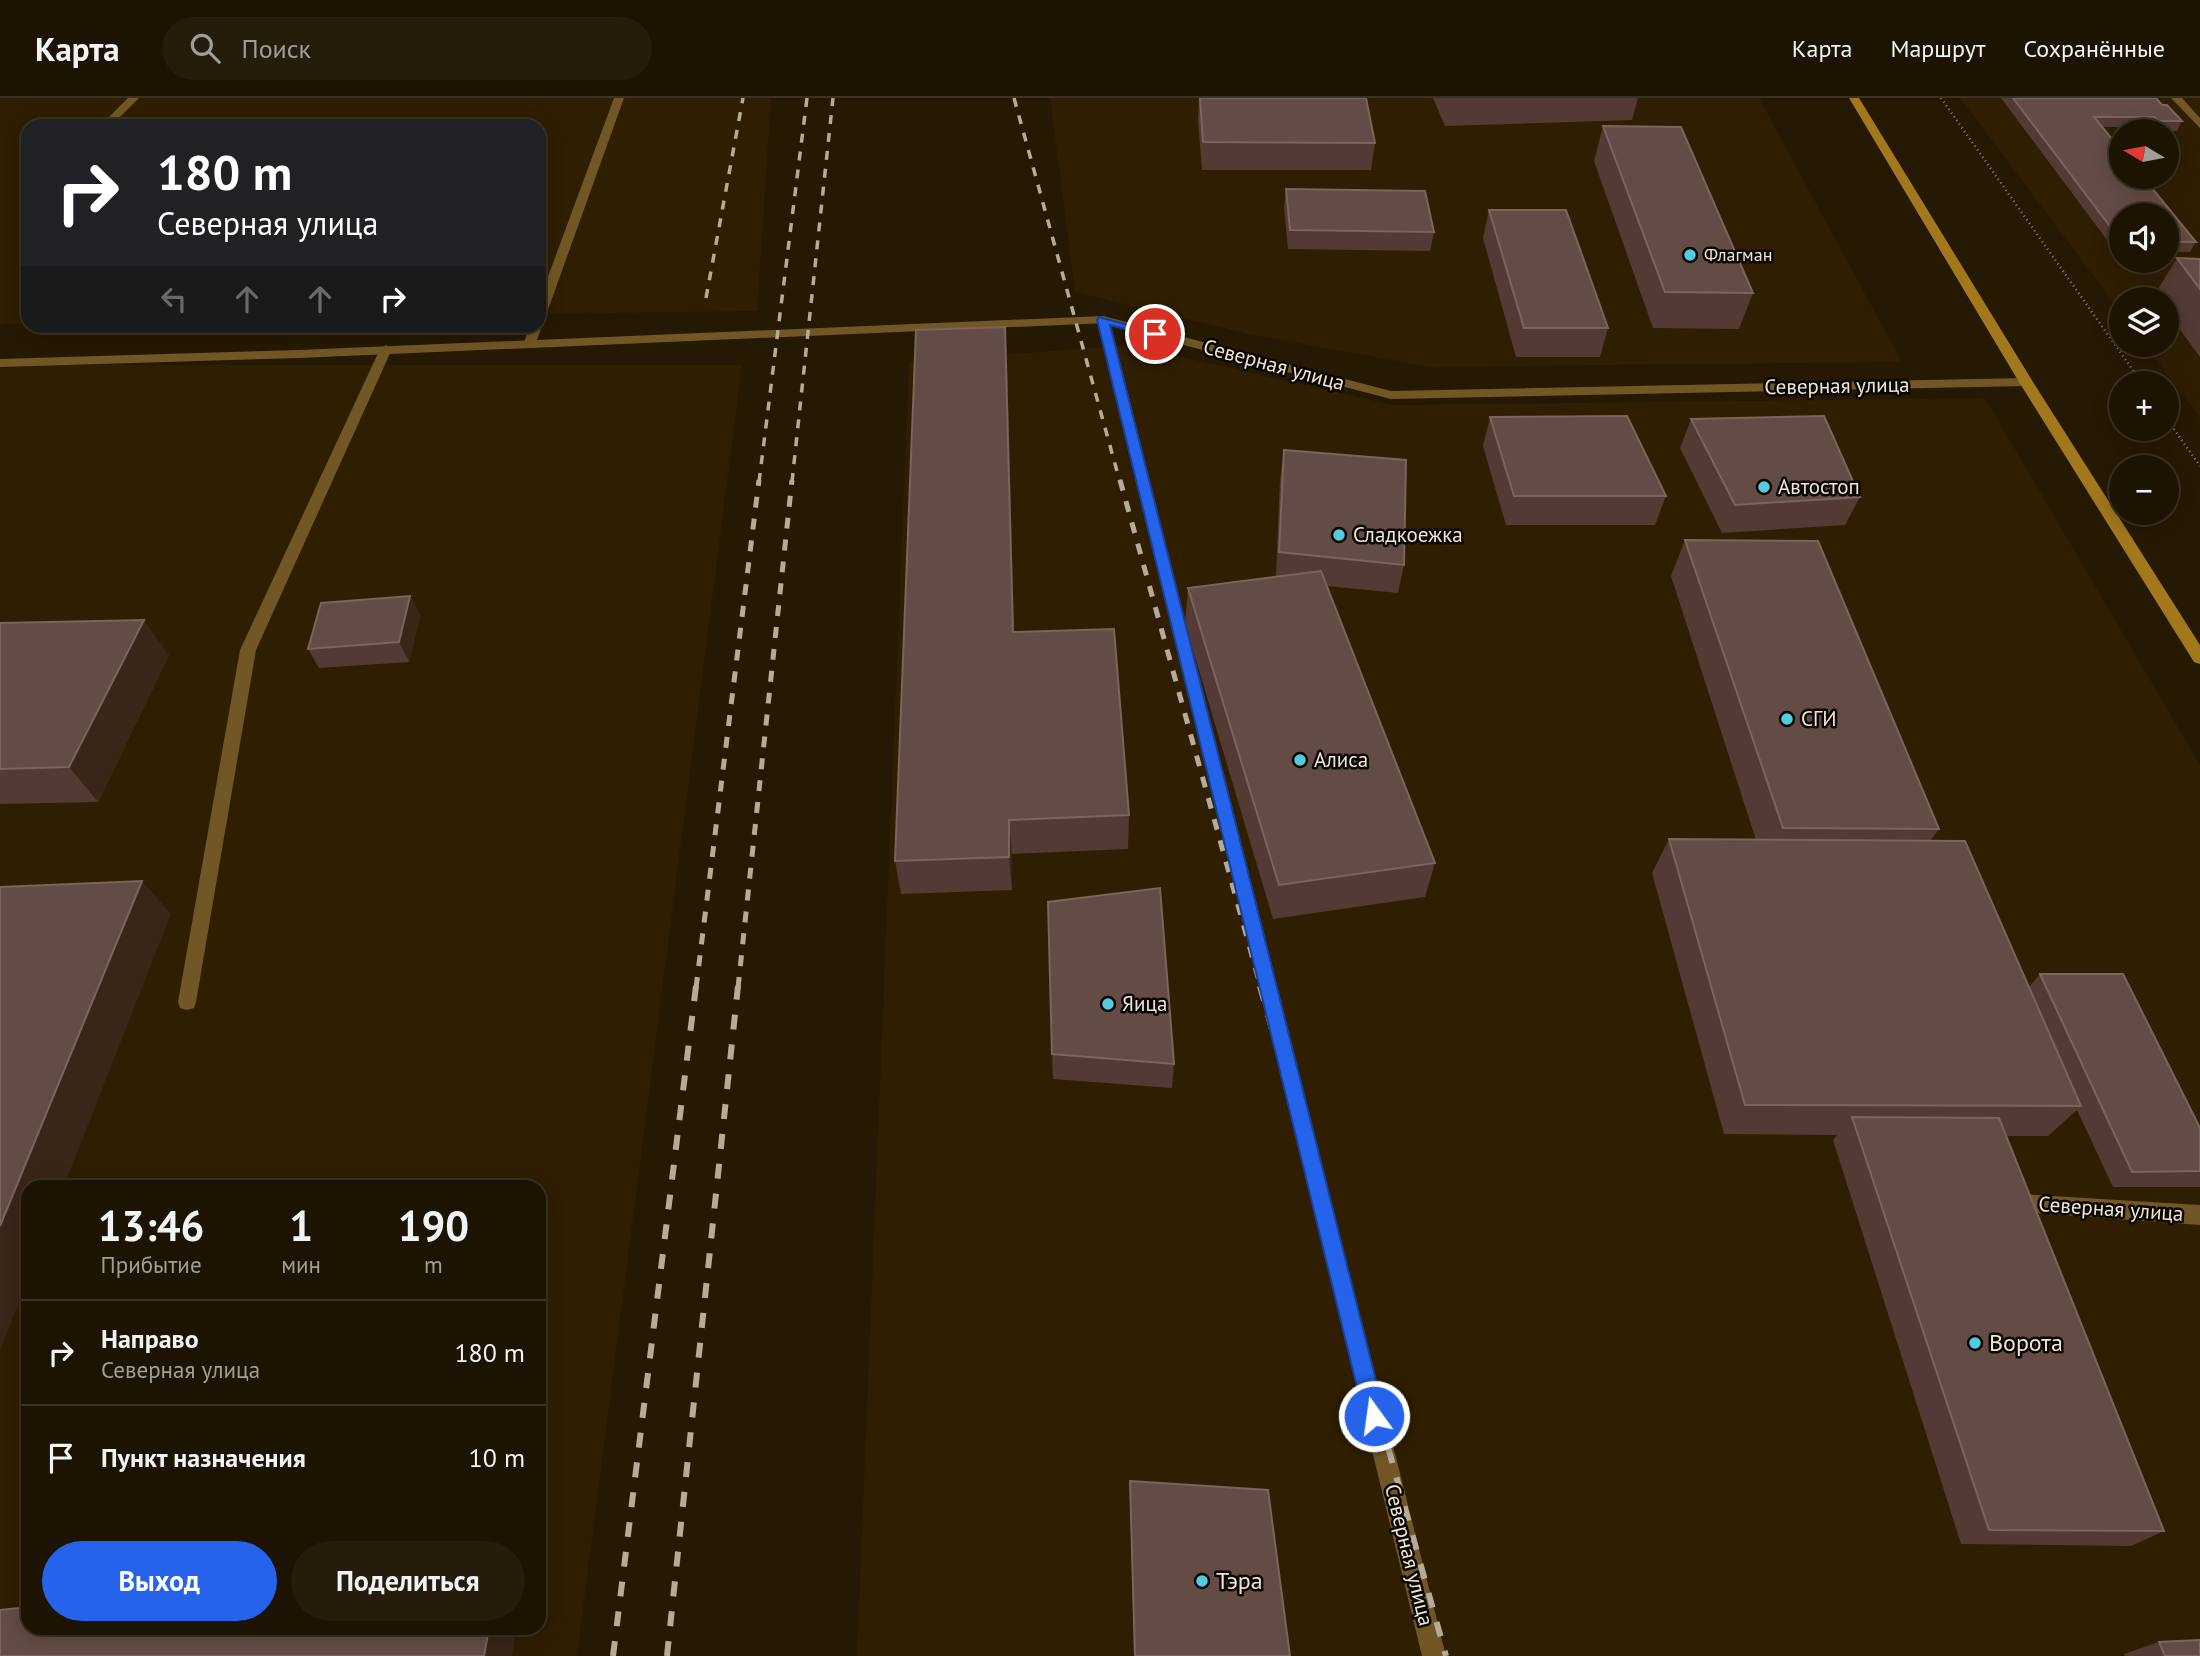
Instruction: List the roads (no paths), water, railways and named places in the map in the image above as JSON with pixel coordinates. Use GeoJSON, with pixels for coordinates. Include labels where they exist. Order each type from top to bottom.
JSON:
{"type":"FeatureCollection","features":[{"type":"Feature","properties":{"kind":"main road"},"geometry":{"type":"LineString","coordinates":[[1854,98],[2026,382],[2200,658]]}},
{"type":"Feature","properties":{"kind":"street"},"geometry":{"type":"LineString","coordinates":[[112,119],[134,98]]}},
{"type":"Feature","properties":{"kind":"street"},"geometry":{"type":"LineString","coordinates":[[546,299],[620,98]]}},
{"type":"Feature","properties":{"kind":"street"},"geometry":{"type":"LineString","coordinates":[[2176,98],[2200,125]]}},
{"type":"Feature","properties":{"kind":"street"},"geometry":{"type":"LineString","coordinates":[[546,274],[555,275]]}},
{"type":"Feature","properties":{"kind":"street"},"geometry":{"type":"LineString","coordinates":[[0,363],[1103,320]]}},
{"type":"Feature","properties":{"kind":"street","name":"Северная улица"},"geometry":{"type":"LineString","coordinates":[[1434,1656],[1103,320],[1391,395],[2026,382]]}},
{"type":"Feature","properties":{"kind":"street"},"geometry":{"type":"LineString","coordinates":[[530,342],[533,333]]}},
{"type":"Feature","properties":{"kind":"street"},"geometry":{"type":"LineString","coordinates":[[187,1002],[248,650],[386,349]]}},
{"type":"Feature","properties":{"kind":"street","name":"Северная улица"},"geometry":{"type":"LineString","coordinates":[[2021,1203],[2200,1215]]}},
{"type":"Feature","properties":{"kind":"railway"},"geometry":{"type":"LineString","coordinates":[[706,298],[743,98]]}},
{"type":"Feature","properties":{"kind":"railway"},"geometry":{"type":"LineString","coordinates":[[759,482],[807,98]]}},
{"type":"Feature","properties":{"kind":"railway"},"geometry":{"type":"LineString","coordinates":[[792,482],[833,98]]}},
{"type":"Feature","properties":{"kind":"railway"},"geometry":{"type":"LineString","coordinates":[[1014,98],[1120,482]]}},
{"type":"Feature","properties":{"kind":"railway"},"geometry":{"type":"LineString","coordinates":[[696,988],[759,480]]}},
{"type":"Feature","properties":{"kind":"railway"},"geometry":{"type":"LineString","coordinates":[[738,988],[792,480]]}},
{"type":"Feature","properties":{"kind":"railway"},"geometry":{"type":"LineString","coordinates":[[1120,480],[1261,988]]}},
{"type":"Feature","properties":{"kind":"railway"},"geometry":{"type":"LineString","coordinates":[[613,1656],[696,986]]}},
{"type":"Feature","properties":{"kind":"railway"},"geometry":{"type":"LineString","coordinates":[[667,1656],[738,986]]}},
{"type":"Feature","properties":{"kind":"railway"},"geometry":{"type":"LineString","coordinates":[[1260,986],[1446,1656]]}},
{"type":"Feature","properties":{"kind":"place","name":"Флагман"},"geometry":{"type":"Point","coordinates":[1690,255]}},
{"type":"Feature","properties":{"kind":"place","name":"Автостоп"},"geometry":{"type":"Point","coordinates":[1764,487]}},
{"type":"Feature","properties":{"kind":"place","name":"Сладкоежка"},"geometry":{"type":"Point","coordinates":[1339,535]}},
{"type":"Feature","properties":{"kind":"place","name":"СГИ"},"geometry":{"type":"Point","coordinates":[1787,719]}},
{"type":"Feature","properties":{"kind":"place","name":"Алиса"},"geometry":{"type":"Point","coordinates":[1300,760]}},
{"type":"Feature","properties":{"kind":"place","name":"Яица"},"geometry":{"type":"Point","coordinates":[1108,1004]}},
{"type":"Feature","properties":{"kind":"place","name":"Ворота"},"geometry":{"type":"Point","coordinates":[1975,1343]}},
{"type":"Feature","properties":{"kind":"place","name":"Тэра"},"geometry":{"type":"Point","coordinates":[1202,1581]}}]}
